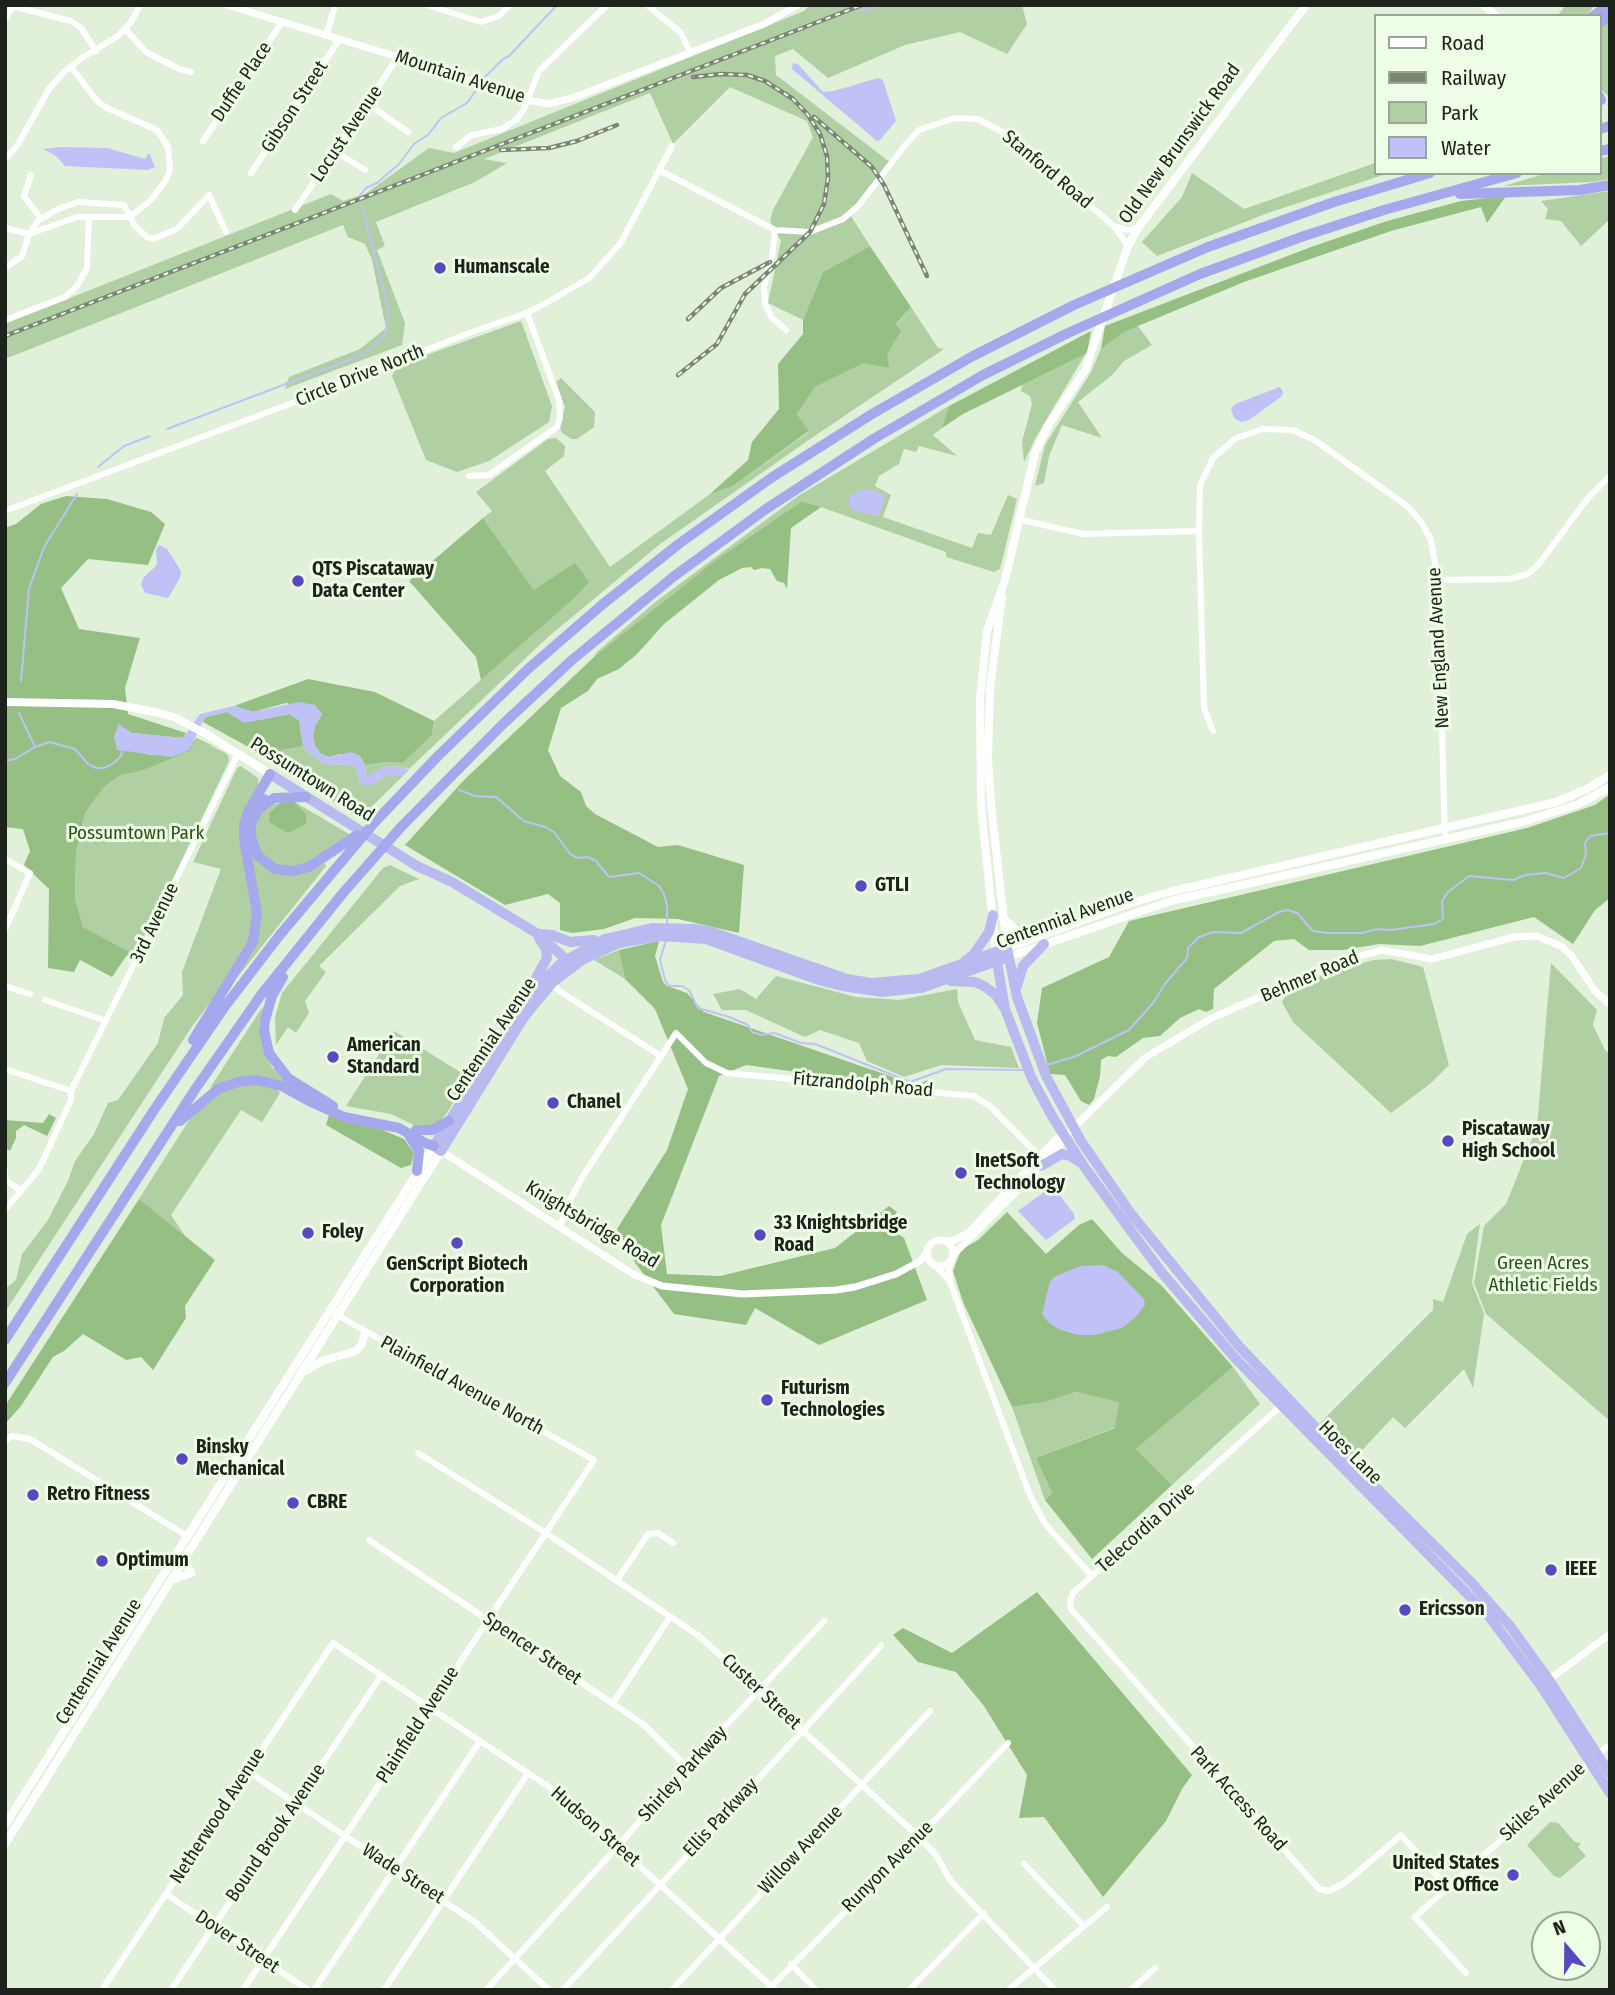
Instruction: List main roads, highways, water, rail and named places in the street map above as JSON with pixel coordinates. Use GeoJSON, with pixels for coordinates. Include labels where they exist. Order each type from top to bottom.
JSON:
{"type":"FeatureCollection","features":[{"type":"Feature","properties":{"kind":"highway"},"geometry":{"type":"LineString","coordinates":[[5,1340],[177,1076],[252,970],[343,851],[496,699],[603,604],[742,498],[872,414],[1008,337],[1142,274],[1288,218],[1424,175]]}},
{"type":"Feature","properties":{"kind":"highway"},"geometry":{"type":"LineString","coordinates":[[5,1383],[234,1033],[290,958],[402,826],[503,724],[622,618],[734,531],[875,438],[994,370],[1116,310],[1200,274],[1281,244],[1436,195],[1510,175]]}},
{"type":"Feature","properties":{"kind":"highway"},"geometry":{"type":"LineString","coordinates":[[1436,195],[1580,190],[1610,185]]}},
{"type":"Feature","properties":{"kind":"highway"},"geometry":{"type":"LineString","coordinates":[[273,776],[251,822],[252,844],[258,856],[269,866],[286,871],[301,870],[343,851]]}},
{"type":"Feature","properties":{"kind":"highway"},"geometry":{"type":"LineString","coordinates":[[177,1076],[176,1065],[233,978],[253,942],[257,913],[245,846],[244,824],[249,810],[273,776]]}},
{"type":"Feature","properties":{"kind":"highway","name":"Possumtown Road"},"geometry":{"type":"LineString","coordinates":[[273,776],[417,866],[452,882],[536,933],[569,962]]}},
{"type":"Feature","properties":{"kind":"highway"},"geometry":{"type":"LineString","coordinates":[[258,809],[274,798],[306,797]]}},
{"type":"Feature","properties":{"kind":"highway"},"geometry":{"type":"LineString","coordinates":[[959,966],[973,955],[998,916]]}},
{"type":"Feature","properties":{"kind":"highway","name":"Centennial Avenue"},"geometry":{"type":"LineString","coordinates":[[437,1148],[449,1121],[526,998],[545,977],[604,939],[628,932],[712,932],[847,979],[871,983],[919,979],[1002,955]]}},
{"type":"Feature","properties":{"kind":"highway","name":"Centennial Avenue"},"geometry":{"type":"LineString","coordinates":[[437,1148],[524,1017],[569,962],[619,943],[660,932]]}},
{"type":"Feature","properties":{"kind":"highway","name":"Centennial Avenue"},"geometry":{"type":"LineString","coordinates":[[672,932],[706,939],[819,980],[863,990],[901,991],[940,982],[1002,955]]}},
{"type":"Feature","properties":{"kind":"highway"},"geometry":{"type":"LineString","coordinates":[[536,933],[552,935],[570,942],[604,939]]}},
{"type":"Feature","properties":{"kind":"highway"},"geometry":{"type":"LineString","coordinates":[[526,998],[547,958],[546,949],[536,933]]}},
{"type":"Feature","properties":{"kind":"highway"},"geometry":{"type":"LineString","coordinates":[[1017,997],[1018,978],[1023,966],[1043,940]]}},
{"type":"Feature","properties":{"kind":"highway","name":"Old New Brunswick Road"},"geometry":{"type":"LineString","coordinates":[[1002,955],[1036,1053],[1073,1128]]}},
{"type":"Feature","properties":{"kind":"highway","name":"Old New Brunswick Road"},"geometry":{"type":"LineString","coordinates":[[1002,955],[1005,1009],[1032,1079],[1065,1136]]}},
{"type":"Feature","properties":{"kind":"highway"},"geometry":{"type":"LineString","coordinates":[[290,958],[291,966],[272,996],[265,1020],[266,1042],[276,1064],[295,1084],[331,1105],[347,1111],[395,1120],[411,1131],[419,1151],[417,1171]]}},
{"type":"Feature","properties":{"kind":"highway"},"geometry":{"type":"LineString","coordinates":[[940,982],[975,982],[992,991],[1005,1009]]}},
{"type":"Feature","properties":{"kind":"highway"},"geometry":{"type":"LineString","coordinates":[[167,1133],[218,1089],[238,1082],[257,1080],[282,1086],[344,1117],[411,1131],[428,1138],[437,1148]]}},
{"type":"Feature","properties":{"kind":"highway"},"geometry":{"type":"LineString","coordinates":[[411,1131],[432,1130],[449,1121]]}},
{"type":"Feature","properties":{"kind":"highway","name":"Hoes Lane"},"geometry":{"type":"LineString","coordinates":[[1073,1128],[1144,1231],[1284,1403]]}},
{"type":"Feature","properties":{"kind":"highway","name":"Hoes Lane"},"geometry":{"type":"LineString","coordinates":[[1065,1136],[1083,1165],[1163,1274],[1235,1358],[1284,1403],[1488,1615],[1545,1683],[1610,1774]]}},
{"type":"Feature","properties":{"kind":"highway"},"geometry":{"type":"LineString","coordinates":[[1040,1161],[1062,1154],[1073,1157],[1083,1165]]}},
{"type":"Feature","properties":{"kind":"highway","name":"Hoes Lane"},"geometry":{"type":"LineString","coordinates":[[1545,1683],[1588,1762],[1610,1794]]}},
{"type":"Feature","properties":{"kind":"main road","name":"Old New Brunswick Road"},"geometry":{"type":"LineString","coordinates":[[1002,955],[981,805],[980,698],[988,630],[1003,587],[1035,453],[1040,439],[1085,370],[1128,246],[1138,229],[1306,5]]}},
{"type":"Feature","properties":{"kind":"main road","name":"Possumtown Road"},"geometry":{"type":"LineString","coordinates":[[5,702],[113,704],[155,712],[206,734],[273,776]]}},
{"type":"Feature","properties":{"kind":"main road","name":"Centennial Avenue"},"geometry":{"type":"LineString","coordinates":[[1002,955],[1131,903],[1556,802],[1587,789],[1610,775]]}},
{"type":"Feature","properties":{"kind":"main road","name":"Centennial Avenue"},"geometry":{"type":"LineString","coordinates":[[1043,940],[1171,901],[1551,814],[1579,804],[1610,787]]}},
{"type":"Feature","properties":{"kind":"main road"},"geometry":{"type":"LineString","coordinates":[[998,916],[1018,933],[1043,940]]}},
{"type":"Feature","properties":{"kind":"main road","name":"Centennial Avenue"},"geometry":{"type":"LineString","coordinates":[[5,1825],[417,1171],[437,1148]]}},
{"type":"Feature","properties":{"kind":"main road","name":"Centennial Avenue"},"geometry":{"type":"LineString","coordinates":[[5,1844],[172,1580],[191,1573],[186,1562],[187,1555],[339,1317],[437,1148]]}},
{"type":"Feature","properties":{"kind":"main road"},"geometry":{"type":"LineString","coordinates":[[302,1374],[322,1361],[356,1352],[362,1344],[365,1332]]}},
{"type":"Feature","properties":{"kind":"water"},"geometry":{"type":"Polygon","coordinates":[[[793,63],[798,64],[823,92],[878,78],[883,80],[896,121],[877,141],[792,69],[793,63]]]}},
{"type":"Feature","properties":{"kind":"water"},"geometry":{"type":"Polygon","coordinates":[[[107,148],[145,159],[149,153],[155,167],[148,170],[65,166],[56,156],[43,149],[107,148]]]}},
{"type":"Feature","properties":{"kind":"water"},"geometry":{"type":"Polygon","coordinates":[[[1280,387],[1282,396],[1249,420],[1241,422],[1234,418],[1231,409],[1235,404],[1280,387]]]}},
{"type":"Feature","properties":{"kind":"water"},"geometry":{"type":"Polygon","coordinates":[[[863,489],[885,496],[880,513],[876,516],[852,510],[848,503],[850,496],[863,489]]]}},
{"type":"Feature","properties":{"kind":"water"},"geometry":{"type":"Polygon","coordinates":[[[159,545],[167,549],[181,571],[180,578],[168,598],[145,593],[141,585],[143,578],[157,565],[156,550],[159,545]]]}},
{"type":"Feature","properties":{"kind":"water"},"geometry":{"type":"Polygon","coordinates":[[[299,702],[315,705],[322,714],[313,736],[315,746],[321,754],[329,757],[351,752],[359,755],[365,765],[366,777],[386,766],[409,770],[403,776],[386,776],[366,786],[360,783],[354,765],[324,764],[310,754],[303,746],[299,720],[289,714],[244,723],[227,712],[205,717],[189,750],[172,757],[117,750],[114,736],[119,724],[132,733],[183,738],[200,714],[234,706],[253,712],[299,702]]]}},
{"type":"Feature","properties":{"kind":"water"},"geometry":{"type":"Polygon","coordinates":[[[1051,1187],[1074,1214],[1075,1219],[1046,1240],[1018,1211],[1051,1187]]]}},
{"type":"Feature","properties":{"kind":"water"},"geometry":{"type":"Polygon","coordinates":[[[1103,1265],[1118,1272],[1144,1299],[1145,1305],[1135,1318],[1122,1328],[1095,1335],[1078,1335],[1058,1329],[1048,1322],[1042,1314],[1050,1281],[1081,1266],[1103,1265]]]}},
{"type":"Feature","properties":{"kind":"waterway"},"geometry":{"type":"LineString","coordinates":[[484,78],[509,56],[557,5]]}},
{"type":"Feature","properties":{"kind":"waterway"},"geometry":{"type":"LineString","coordinates":[[859,10],[878,5]]}},
{"type":"Feature","properties":{"kind":"waterway"},"geometry":{"type":"LineString","coordinates":[[359,197],[366,188],[377,183],[399,164],[414,144],[428,135],[441,118],[467,103],[477,89]]}},
{"type":"Feature","properties":{"kind":"waterway"},"geometry":{"type":"LineString","coordinates":[[167,429],[357,357],[385,335],[389,311],[362,206]]}},
{"type":"Feature","properties":{"kind":"waterway"},"geometry":{"type":"LineString","coordinates":[[98,467],[124,446],[150,436]]}},
{"type":"Feature","properties":{"kind":"waterway"},"geometry":{"type":"LineString","coordinates":[[21,681],[29,589],[44,547],[77,494]]}},
{"type":"Feature","properties":{"kind":"waterway"},"geometry":{"type":"LineString","coordinates":[[19,713],[35,747]]}},
{"type":"Feature","properties":{"kind":"waterway"},"geometry":{"type":"LineString","coordinates":[[5,761],[15,759],[49,742],[75,749],[88,764],[104,768],[114,763],[122,751]]}},
{"type":"Feature","properties":{"kind":"waterway"},"geometry":{"type":"LineString","coordinates":[[459,790],[475,796],[496,797],[524,821],[554,832],[570,854],[596,861],[609,877],[639,873],[659,886],[664,894],[667,924]]}},
{"type":"Feature","properties":{"kind":"waterway"},"geometry":{"type":"LineString","coordinates":[[1047,1065],[1076,1056],[1129,1030],[1187,958],[1188,948],[1199,937],[1213,932],[1241,933],[1279,912],[1288,910],[1297,913],[1313,931],[1328,933],[1362,933],[1377,929],[1391,930],[1434,924],[1443,919],[1442,901],[1448,892],[1469,876],[1513,880],[1525,875],[1546,873],[1564,878],[1581,868],[1586,854],[1585,843],[1590,836],[1610,833]]}},
{"type":"Feature","properties":{"kind":"waterway"},"geometry":{"type":"LineString","coordinates":[[666,940],[660,960],[669,986],[682,986],[689,990],[698,1008],[748,1025],[752,1032],[761,1035],[774,1033],[801,1043],[815,1044],[910,1082],[946,1069],[1025,1070]]}},
{"type":"Feature","properties":{"kind":"railway"},"geometry":{"type":"LineString","coordinates":[[5,336],[862,5]]}},
{"type":"Feature","properties":{"kind":"railway"},"geometry":{"type":"LineString","coordinates":[[678,375],[717,344],[745,294],[810,232],[824,204],[828,178],[827,156],[820,134],[808,115],[793,99],[765,81],[747,75],[693,77]]}},
{"type":"Feature","properties":{"kind":"railway"},"geometry":{"type":"LineString","coordinates":[[814,117],[872,167],[884,185],[927,276]]}},
{"type":"Feature","properties":{"kind":"railway"},"geometry":{"type":"LineString","coordinates":[[501,150],[549,148],[577,141],[617,125]]}},
{"type":"Feature","properties":{"kind":"railway"},"geometry":{"type":"LineString","coordinates":[[688,319],[721,288],[770,262]]}},
{"type":"Feature","properties":{"kind":"place","name":"Humanscale"},"geometry":{"type":"Point","coordinates":[440,268]}},
{"type":"Feature","properties":{"kind":"place","name":"QTS Piscataway Data Center"},"geometry":{"type":"Point","coordinates":[298,581]}},
{"type":"Feature","properties":{"kind":"place","name":"GTLI"},"geometry":{"type":"Point","coordinates":[861,886]}},
{"type":"Feature","properties":{"kind":"place","name":"American Standard"},"geometry":{"type":"Point","coordinates":[333,1057]}},
{"type":"Feature","properties":{"kind":"place","name":"Chanel"},"geometry":{"type":"Point","coordinates":[553,1103]}},
{"type":"Feature","properties":{"kind":"place","name":"Piscataway High School"},"geometry":{"type":"Point","coordinates":[1448,1141]}},
{"type":"Feature","properties":{"kind":"place","name":"InetSoft Technology"},"geometry":{"type":"Point","coordinates":[961,1173]}},
{"type":"Feature","properties":{"kind":"place","name":"Foley"},"geometry":{"type":"Point","coordinates":[308,1233]}},
{"type":"Feature","properties":{"kind":"place","name":"33 Knightsbridge Road"},"geometry":{"type":"Point","coordinates":[760,1235]}},
{"type":"Feature","properties":{"kind":"place","name":"GenScript Biotech Corporation"},"geometry":{"type":"Point","coordinates":[457,1243]}},
{"type":"Feature","properties":{"kind":"place","name":"Futurism Technologies"},"geometry":{"type":"Point","coordinates":[767,1400]}},
{"type":"Feature","properties":{"kind":"place","name":"Binsky Mechanical"},"geometry":{"type":"Point","coordinates":[182,1459]}},
{"type":"Feature","properties":{"kind":"place","name":"Retro Fitness"},"geometry":{"type":"Point","coordinates":[33,1495]}},
{"type":"Feature","properties":{"kind":"place","name":"CBRE"},"geometry":{"type":"Point","coordinates":[293,1503]}},
{"type":"Feature","properties":{"kind":"place","name":"Optimum"},"geometry":{"type":"Point","coordinates":[102,1561]}},
{"type":"Feature","properties":{"kind":"place","name":"IEEE"},"geometry":{"type":"Point","coordinates":[1551,1570]}},
{"type":"Feature","properties":{"kind":"place","name":"Ericsson"},"geometry":{"type":"Point","coordinates":[1405,1610]}},
{"type":"Feature","properties":{"kind":"place","name":"United States Post Office"},"geometry":{"type":"Point","coordinates":[1513,1875]}},
{"type":"Feature","properties":{"kind":"park label","name":"Possumtown Park"},"geometry":{"type":"Point","coordinates":[136,834]}},
{"type":"Feature","properties":{"kind":"park label","name":"Green Acres Athletic Fields"},"geometry":{"type":"Point","coordinates":[1543,1275]}}]}
